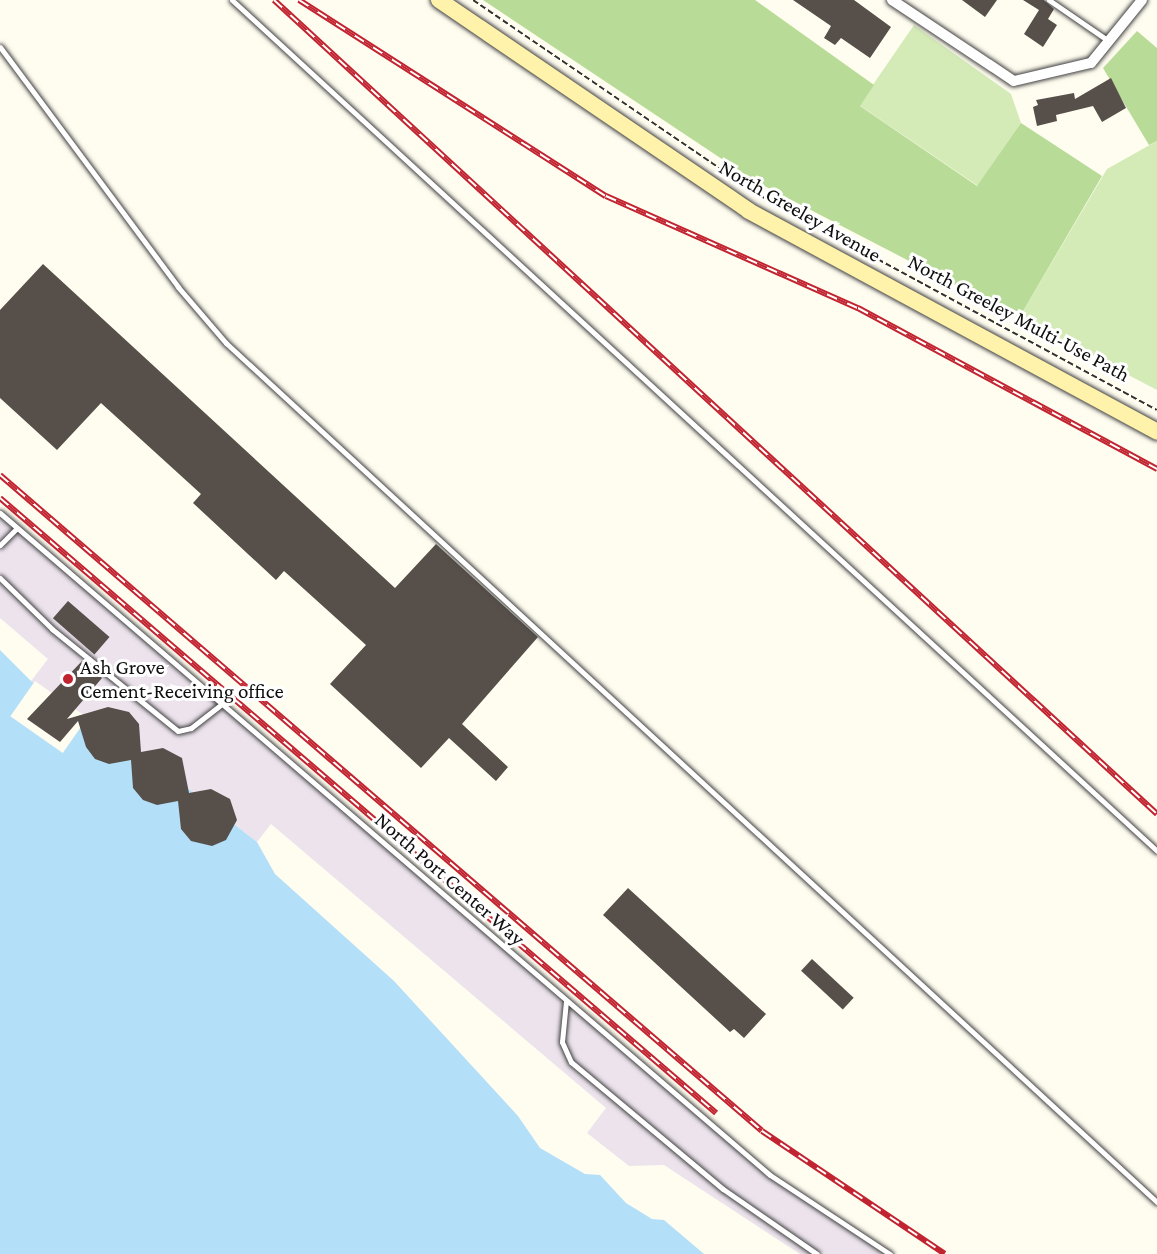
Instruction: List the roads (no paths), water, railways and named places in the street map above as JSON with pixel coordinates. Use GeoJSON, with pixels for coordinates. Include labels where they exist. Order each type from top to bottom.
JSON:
{"type":"FeatureCollection","features":[{"type":"Feature","properties":{"kind":"main road","name":"North Greeley Avenue"},"geometry":{"type":"LineString","coordinates":[[439,0],[749,211],[1157,432]]}},
{"type":"Feature","properties":{"kind":"street"},"geometry":{"type":"LineString","coordinates":[[892,0],[1014,81],[1079,69],[1100,56],[1142,0]]}},
{"type":"Feature","properties":{"kind":"lane"},"geometry":{"type":"LineString","coordinates":[[232,0],[1157,850]]}},
{"type":"Feature","properties":{"kind":"lane"},"geometry":{"type":"LineString","coordinates":[[1049,0],[1111,42]]}},
{"type":"Feature","properties":{"kind":"lane"},"geometry":{"type":"LineString","coordinates":[[0,47],[178,287],[226,343],[1157,1202]]}},
{"type":"Feature","properties":{"kind":"lane","name":"North Port Center Way"},"geometry":{"type":"LineString","coordinates":[[0,513],[770,1175],[890,1254]]}},
{"type":"Feature","properties":{"kind":"lane"},"geometry":{"type":"LineString","coordinates":[[0,545],[17,528]]}},
{"type":"Feature","properties":{"kind":"lane"},"geometry":{"type":"LineString","coordinates":[[0,578],[52,629],[178,731],[191,728],[222,704]]}},
{"type":"Feature","properties":{"kind":"lane"},"geometry":{"type":"LineString","coordinates":[[566,1001],[562,1042],[572,1062],[723,1190],[818,1254]]}},
{"type":"Feature","properties":{"kind":"water"},"geometry":{"type":"Polygon","coordinates":[[[0,650],[31,681],[155,763],[257,842],[275,874],[394,981],[518,1116],[540,1148],[585,1174],[600,1175],[626,1203],[652,1219],[664,1220],[704,1254],[0,1254],[0,650]]]}},
{"type":"Feature","properties":{"kind":"railway"},"geometry":{"type":"LineString","coordinates":[[274,0],[1157,814]]}},
{"type":"Feature","properties":{"kind":"railway"},"geometry":{"type":"LineString","coordinates":[[299,0],[606,196],[858,308],[1157,469]]}},
{"type":"Feature","properties":{"kind":"railway"},"geometry":{"type":"LineString","coordinates":[[0,475],[762,1131],[945,1254]]}},
{"type":"Feature","properties":{"kind":"railway"},"geometry":{"type":"LineString","coordinates":[[0,498],[716,1113]]}},
{"type":"Feature","properties":{"kind":"place","name":"Ash Grove Cement-Receiving office"},"geometry":{"type":"Point","coordinates":[68,679]}}]}
